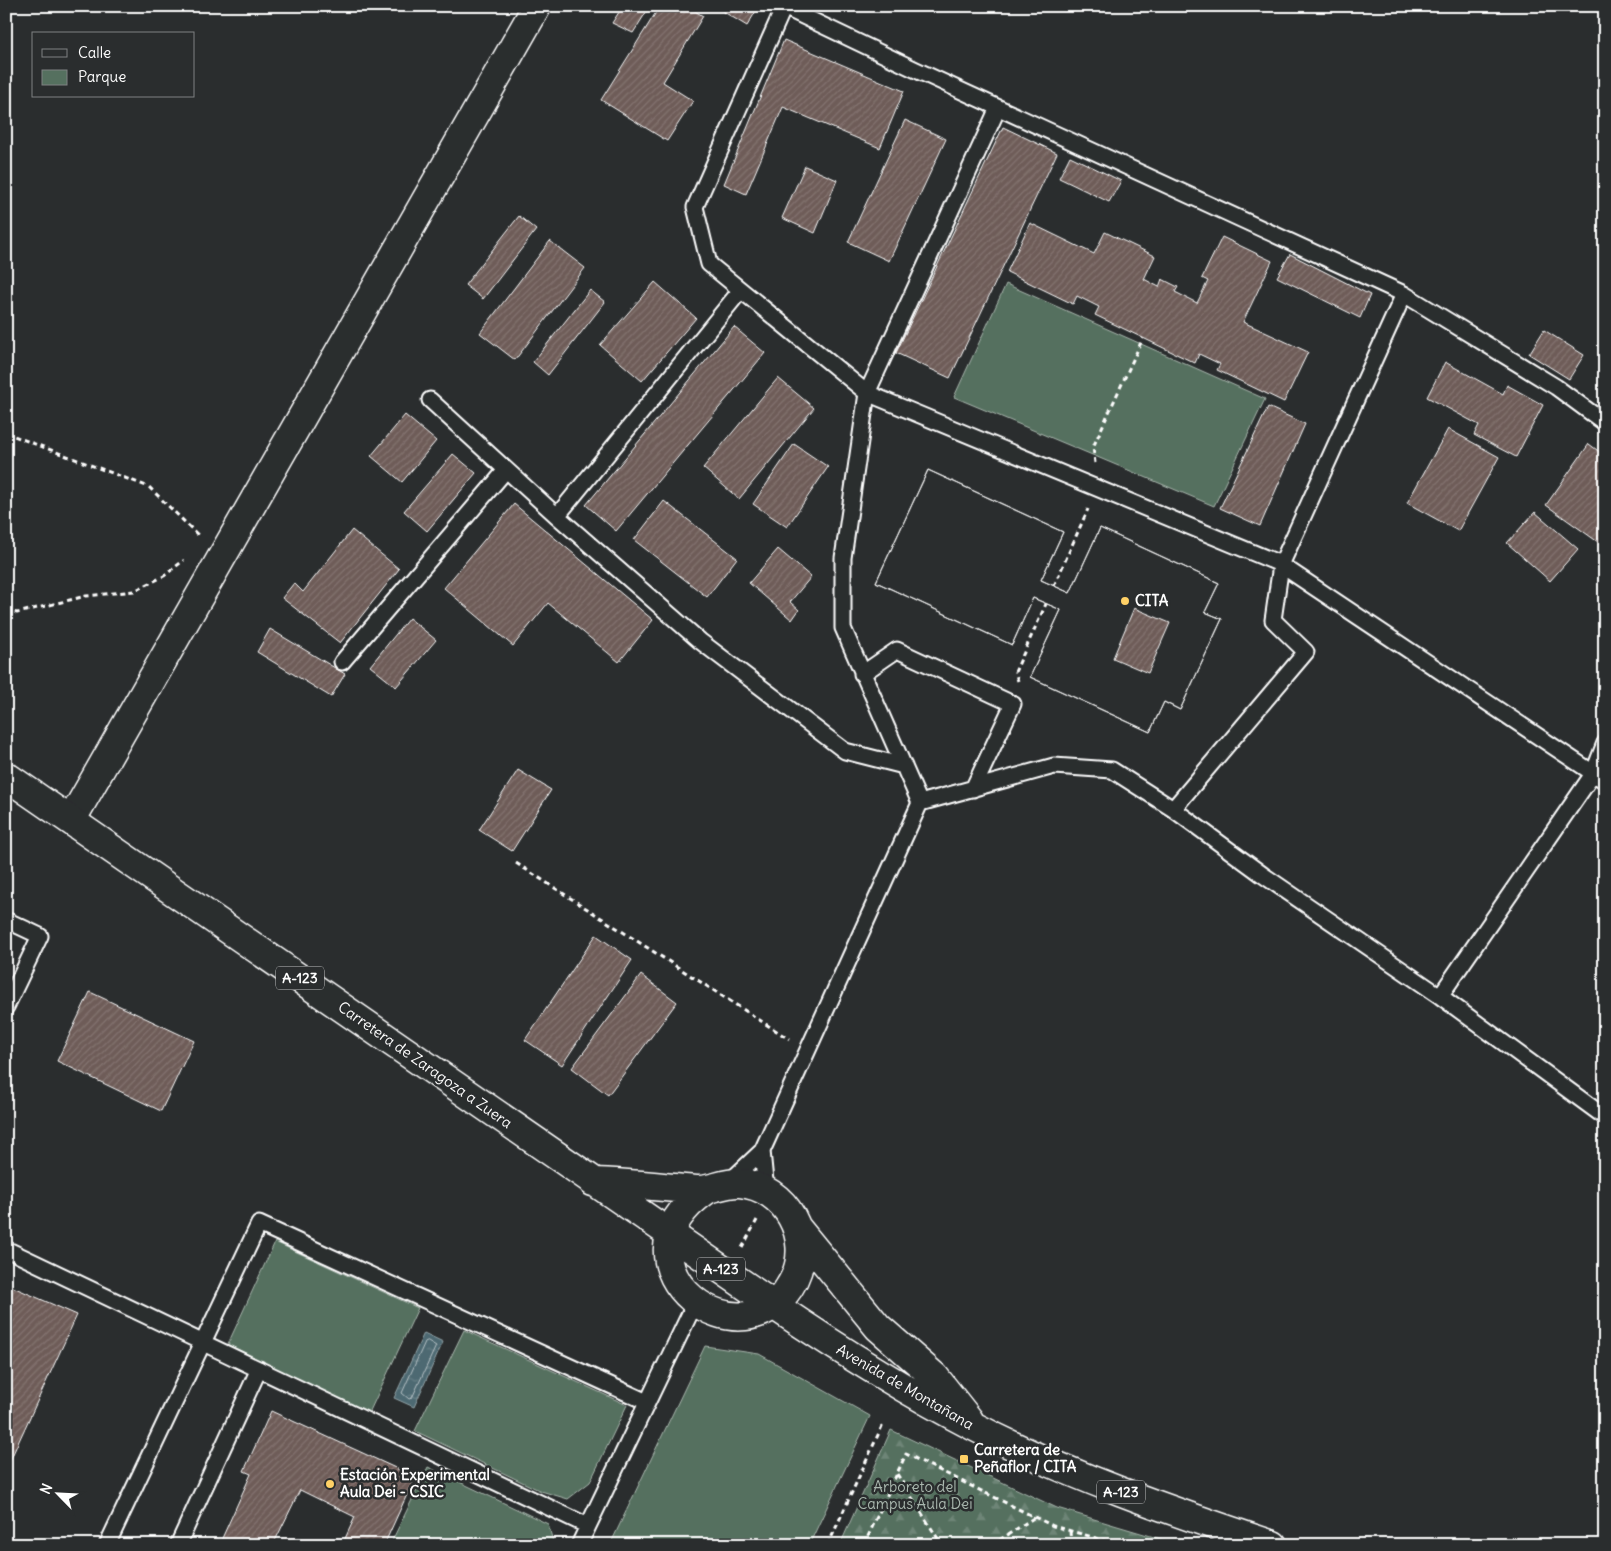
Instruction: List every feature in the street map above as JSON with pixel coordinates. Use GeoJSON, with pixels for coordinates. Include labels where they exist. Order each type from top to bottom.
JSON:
{"type":"FeatureCollection","features":[{"type":"Feature","properties":{"kind":"main road"},"geometry":{"type":"LineString","coordinates":[[72,819],[215,554],[537,6]]}},
{"type":"Feature","properties":{"kind":"main road","name":"Carretera de Zaragoza a Zuera"},"geometry":{"type":"LineString","coordinates":[[6,776],[72,819],[670,1234]]}},
{"type":"Feature","properties":{"kind":"main road"},"geometry":{"type":"LineString","coordinates":[[593,1182],[716,1187],[754,1186],[769,1193],[792,1216],[798,1229],[878,1327],[935,1377],[974,1427]]}},
{"type":"Feature","properties":{"kind":"main road"},"geometry":{"type":"LineString","coordinates":[[716,1187],[689,1202],[677,1216],[670,1234],[668,1253],[672,1272],[681,1289],[695,1303],[708,1311],[734,1316],[747,1315],[772,1304],[785,1293],[794,1279],[800,1263],[801,1246],[798,1229]]}},
{"type":"Feature","properties":{"kind":"main road","name":"Avenida de Montañana"},"geometry":{"type":"LineString","coordinates":[[670,1234],[772,1304],[889,1379],[974,1427],[1060,1467],[1134,1498],[1273,1545]]}},
{"type":"Feature","properties":{"kind":"lane"},"geometry":{"type":"LineString","coordinates":[[1599,777],[1281,564],[867,393],[709,264],[695,207],[784,7],[998,108],[1404,294],[1556,387],[1605,423]]}},
{"type":"Feature","properties":{"kind":"lane"},"geometry":{"type":"LineString","coordinates":[[716,1187],[762,1150],[809,1051],[920,803],[843,628],[843,558],[867,393],[998,108]]}},
{"type":"Feature","properties":{"kind":"lane"},"geometry":{"type":"LineString","coordinates":[[557,516],[742,290]]}},
{"type":"Feature","properties":{"kind":"lane"},"geometry":{"type":"LineString","coordinates":[[1174,809],[1306,652],[1273,620],[1281,564],[1404,294]]}},
{"type":"Feature","properties":{"kind":"lane"},"geometry":{"type":"LineString","coordinates":[[430,400],[557,516],[700,641],[845,751],[904,766]]}},
{"type":"Feature","properties":{"kind":"lane"},"geometry":{"type":"LineString","coordinates":[[342,662],[506,470]]}},
{"type":"Feature","properties":{"kind":"lane"},"geometry":{"type":"LineString","coordinates":[[862,674],[898,650],[1013,704],[973,789]]}},
{"type":"Feature","properties":{"kind":"lane"},"geometry":{"type":"LineString","coordinates":[[1440,996],[1599,777],[1605,744]]}},
{"type":"Feature","properties":{"kind":"lane"},"geometry":{"type":"LineString","coordinates":[[920,803],[1054,766],[1112,770],[1174,809],[1263,875],[1440,996],[1605,1117]]}},
{"type":"Feature","properties":{"kind":"lane"},"geometry":{"type":"LineString","coordinates":[[6,920],[40,936],[6,1007]]}},
{"type":"Feature","properties":{"kind":"lane"},"geometry":{"type":"LineString","coordinates":[[762,1150],[769,1193]]}},
{"type":"Feature","properties":{"kind":"lane"},"geometry":{"type":"LineString","coordinates":[[107,1545],[258,1224],[647,1402]]}},
{"type":"Feature","properties":{"kind":"lane"},"geometry":{"type":"LineString","coordinates":[[6,1249],[588,1526]]}},
{"type":"Feature","properties":{"kind":"lane"},"geometry":{"type":"LineString","coordinates":[[579,1545],[695,1303]]}},
{"type":"Feature","properties":{"kind":"lane"},"geometry":{"type":"LineString","coordinates":[[178,1545],[259,1369]]}},
{"type":"Feature","properties":{"kind":"path"},"geometry":{"type":"LineString","coordinates":[[6,433],[149,487],[215,554]]}},
{"type":"Feature","properties":{"kind":"path"},"geometry":{"type":"LineString","coordinates":[[6,610],[17,613],[86,596],[134,591],[164,576],[188,557],[215,554]]}},
{"type":"Feature","properties":{"kind":"path"},"geometry":{"type":"LineString","coordinates":[[1021,689],[1015,672],[1046,604]]}},
{"type":"Feature","properties":{"kind":"path"},"geometry":{"type":"LineString","coordinates":[[516,863],[809,1051]]}},
{"type":"Feature","properties":{"kind":"path"},"geometry":{"type":"LineString","coordinates":[[726,1272],[738,1255],[769,1193]]}},
{"type":"Feature","properties":{"kind":"path"},"geometry":{"type":"LineString","coordinates":[[828,1545],[883,1424]]}},
{"type":"Feature","properties":{"kind":"path"},"geometry":{"type":"LineString","coordinates":[[864,1545],[906,1454],[1035,1517],[1070,1531],[1121,1545]]}},
{"type":"Feature","properties":{"kind":"path"},"geometry":{"type":"LineString","coordinates":[[897,1474],[942,1545]]}},
{"type":"Feature","properties":{"kind":"path"},"geometry":{"type":"LineString","coordinates":[[992,1545],[1035,1517]]}},
{"type":"Feature","properties":{"kind":"path"},"geometry":{"type":"LineString","coordinates":[[1070,1531],[1071,1545]]}},
{"type":"Feature","properties":{"kind":"green space"},"geometry":{"type":"Polygon","coordinates":[[[1006,284],[1265,399],[1214,506],[954,397],[1006,284]]]}},
{"type":"Feature","properties":{"kind":"green space"},"geometry":{"type":"Polygon","coordinates":[[[275,1242],[418,1308],[369,1413],[227,1346],[275,1242]]]}},
{"type":"Feature","properties":{"kind":"green space"},"geometry":{"type":"Polygon","coordinates":[[[464,1330],[627,1405],[590,1482],[568,1499],[541,1491],[415,1431],[464,1330]]]}},
{"type":"Feature","properties":{"kind":"green space"},"geometry":{"type":"Polygon","coordinates":[[[705,1346],[759,1354],[870,1416],[809,1545],[610,1545],[705,1346]]]}},
{"type":"Feature","properties":{"kind":"green space","name":"Arboreto del Campus Aula Dei"},"geometry":{"type":"Polygon","coordinates":[[[891,1430],[1057,1508],[1181,1545],[840,1545],[891,1430]]]}},
{"type":"Feature","properties":{"kind":"green space"},"geometry":{"type":"Polygon","coordinates":[[[428,1467],[548,1524],[554,1545],[390,1545],[428,1467]]]}},
{"type":"Feature","properties":{"kind":"water"},"geometry":{"type":"Polygon","coordinates":[[[424,1333],[443,1342],[414,1407],[394,1398],[424,1333]]]}},
{"type":"Feature","properties":{"kind":"building"},"geometry":{"type":"Polygon","coordinates":[[[623,6],[650,6],[633,33],[612,23],[623,6]]]}},
{"type":"Feature","properties":{"kind":"building"},"geometry":{"type":"Polygon","coordinates":[[[660,6],[687,6],[703,16],[663,82],[693,101],[667,141],[601,100],[660,6]]]}},
{"type":"Feature","properties":{"kind":"building"},"geometry":{"type":"Polygon","coordinates":[[[714,6],[759,6],[747,26],[714,6]]]}},
{"type":"Feature","properties":{"kind":"building"},"geometry":{"type":"Polygon","coordinates":[[[784,40],[904,91],[880,148],[783,107],[746,194],[724,184],[784,40]]]}},
{"type":"Feature","properties":{"kind":"building"},"geometry":{"type":"Polygon","coordinates":[[[905,120],[946,139],[889,261],[848,242],[905,120]]]}},
{"type":"Feature","properties":{"kind":"building"},"geometry":{"type":"Polygon","coordinates":[[[1003,127],[1057,153],[950,378],[896,353],[1003,127]]]}},
{"type":"Feature","properties":{"kind":"building"},"geometry":{"type":"Polygon","coordinates":[[[1070,156],[1121,181],[1109,202],[1059,178],[1070,156]]]}},
{"type":"Feature","properties":{"kind":"building"},"geometry":{"type":"Polygon","coordinates":[[[805,166],[837,180],[815,233],[782,218],[805,166]]]}},
{"type":"Feature","properties":{"kind":"building"},"geometry":{"type":"Polygon","coordinates":[[[519,216],[536,230],[483,299],[465,285],[519,216]]]}},
{"type":"Feature","properties":{"kind":"building"},"geometry":{"type":"Polygon","coordinates":[[[1030,223],[1094,254],[1105,232],[1155,256],[1144,279],[1159,287],[1162,279],[1178,287],[1175,292],[1197,303],[1208,281],[1202,278],[1222,237],[1272,261],[1243,322],[1308,352],[1284,402],[1217,370],[1220,364],[1199,354],[1195,363],[1095,315],[1099,307],[1077,296],[1073,304],[1007,272],[1030,223]]]}},
{"type":"Feature","properties":{"kind":"building"},"geometry":{"type":"Polygon","coordinates":[[[550,241],[585,268],[515,360],[480,333],[550,241]]]}},
{"type":"Feature","properties":{"kind":"building"},"geometry":{"type":"Polygon","coordinates":[[[1290,254],[1370,295],[1360,318],[1277,277],[1290,254]]]}},
{"type":"Feature","properties":{"kind":"building"},"geometry":{"type":"Polygon","coordinates":[[[655,282],[696,318],[642,381],[600,345],[655,282]]]}},
{"type":"Feature","properties":{"kind":"building"},"geometry":{"type":"Polygon","coordinates":[[[590,290],[605,302],[548,375],[533,362],[590,290]]]}},
{"type":"Feature","properties":{"kind":"building"},"geometry":{"type":"Polygon","coordinates":[[[734,327],[765,353],[616,531],[586,505],[734,327]]]}},
{"type":"Feature","properties":{"kind":"building"},"geometry":{"type":"Polygon","coordinates":[[[1544,330],[1584,355],[1569,379],[1529,354],[1544,330]]]}},
{"type":"Feature","properties":{"kind":"building"},"geometry":{"type":"Polygon","coordinates":[[[1445,362],[1503,394],[1507,385],[1543,405],[1516,457],[1474,435],[1479,425],[1427,397],[1445,362]]]}},
{"type":"Feature","properties":{"kind":"building"},"geometry":{"type":"Polygon","coordinates":[[[778,378],[814,408],[739,499],[703,468],[778,378]]]}},
{"type":"Feature","properties":{"kind":"building"},"geometry":{"type":"Polygon","coordinates":[[[1268,407],[1305,424],[1260,526],[1220,508],[1268,407]]]}},
{"type":"Feature","properties":{"kind":"building"},"geometry":{"type":"Polygon","coordinates":[[[405,415],[436,441],[402,482],[371,456],[405,415]]]}},
{"type":"Feature","properties":{"kind":"building"},"geometry":{"type":"Polygon","coordinates":[[[1448,429],[1499,457],[1458,531],[1407,503],[1448,429]]]}},
{"type":"Feature","properties":{"kind":"building"},"geometry":{"type":"Polygon","coordinates":[[[794,444],[828,467],[787,527],[753,504],[794,444]]]}},
{"type":"Feature","properties":{"kind":"building"},"geometry":{"type":"Polygon","coordinates":[[[1589,444],[1605,456],[1605,547],[1546,505],[1589,444]]]}},
{"type":"Feature","properties":{"kind":"building"},"geometry":{"type":"Polygon","coordinates":[[[453,454],[476,473],[427,531],[404,511],[453,454]]]}},
{"type":"Feature","properties":{"kind":"building","name":"CITA"},"geometry":{"type":"Polygon","coordinates":[[[928,470],[1063,532],[1041,580],[1070,593],[1100,528],[1219,583],[1205,612],[1222,619],[1180,710],[1164,702],[1150,732],[1030,677],[1061,610],[1033,598],[1012,645],[876,582],[928,470]],[[1134,608],[1113,658],[1148,673],[1170,623],[1134,608]]]}},
{"type":"Feature","properties":{"kind":"building","name":"CITA"},"geometry":{"type":"Polygon","coordinates":[[[928,470],[1063,532],[1041,580],[1070,593],[1100,528],[1219,583],[1205,612],[1222,619],[1180,710],[1164,702],[1150,732],[1030,677],[1061,610],[1033,598],[1012,645],[876,582],[928,470]]]}},
{"type":"Feature","properties":{"kind":"building"},"geometry":{"type":"Polygon","coordinates":[[[664,501],[737,558],[707,597],[634,540],[664,501]]]}},
{"type":"Feature","properties":{"kind":"building"},"geometry":{"type":"Polygon","coordinates":[[[514,504],[653,620],[619,662],[548,603],[513,646],[444,588],[514,504]]]}},
{"type":"Feature","properties":{"kind":"building"},"geometry":{"type":"Polygon","coordinates":[[[1535,512],[1578,549],[1550,581],[1507,543],[1535,512]]]}},
{"type":"Feature","properties":{"kind":"building"},"geometry":{"type":"Polygon","coordinates":[[[352,530],[399,569],[340,643],[282,598],[294,583],[303,592],[352,530]]]}},
{"type":"Feature","properties":{"kind":"building"},"geometry":{"type":"Polygon","coordinates":[[[778,549],[811,577],[790,602],[799,610],[792,620],[749,583],[778,549]]]}},
{"type":"Feature","properties":{"kind":"building"},"geometry":{"type":"Polygon","coordinates":[[[409,618],[436,640],[396,687],[370,666],[409,618]]]}},
{"type":"Feature","properties":{"kind":"building"},"geometry":{"type":"Polygon","coordinates":[[[270,629],[345,674],[331,697],[257,652],[270,629]]]}},
{"type":"Feature","properties":{"kind":"building"},"geometry":{"type":"Polygon","coordinates":[[[518,770],[551,790],[512,851],[479,830],[518,770]]]}},
{"type":"Feature","properties":{"kind":"building"},"geometry":{"type":"Polygon","coordinates":[[[596,935],[632,960],[562,1065],[525,1040],[596,935]]]}},
{"type":"Feature","properties":{"kind":"building"},"geometry":{"type":"Polygon","coordinates":[[[641,975],[677,1002],[608,1095],[572,1068],[641,975]]]}},
{"type":"Feature","properties":{"kind":"building"},"geometry":{"type":"Polygon","coordinates":[[[90,992],[194,1041],[161,1111],[57,1061],[90,992]]]}},
{"type":"Feature","properties":{"kind":"building"},"geometry":{"type":"Polygon","coordinates":[[[6,1284],[77,1315],[6,1469],[6,1284]]]}},
{"type":"Feature","properties":{"kind":"building","name":"Estación Experimental Aula Dei - CSIC"},"geometry":{"type":"Polygon","coordinates":[[[271,1411],[415,1477],[384,1545],[342,1545],[355,1517],[300,1490],[273,1545],[219,1545],[251,1474],[244,1471],[271,1411]]]}},
{"type":"Feature","properties":{"kind":"place","name":"CITA"},"geometry":{"type":"Point","coordinates":[1125,601]}},
{"type":"Feature","properties":{"kind":"place","name":"Carretera de Peñaflor / CITA"},"geometry":{"type":"Point","coordinates":[964,1459]}},
{"type":"Feature","properties":{"kind":"place","name":"Estación Experimental Aula Dei - CSIC"},"geometry":{"type":"Point","coordinates":[330,1484]}}]}
